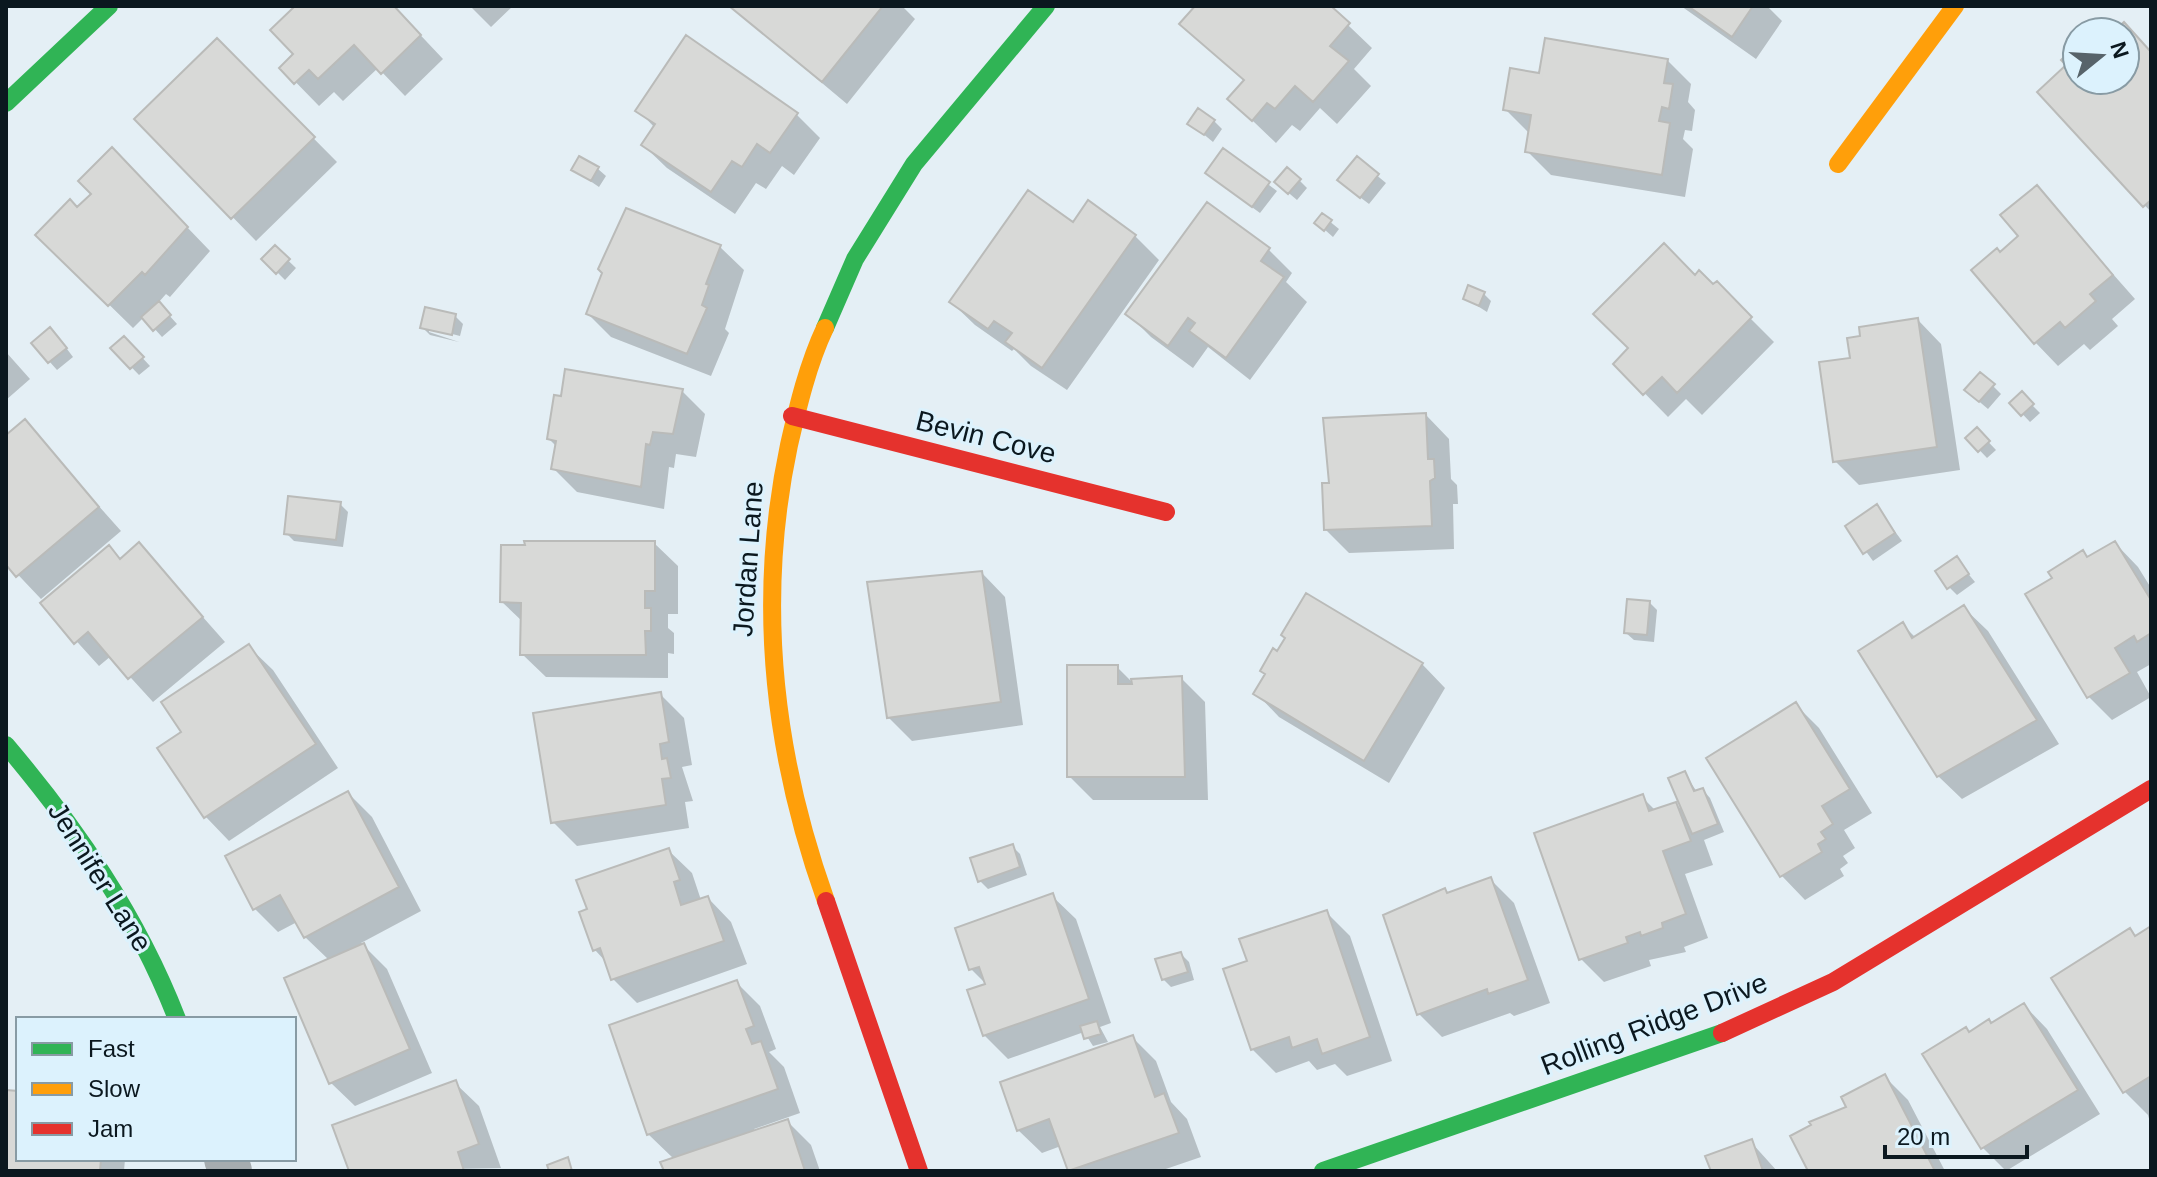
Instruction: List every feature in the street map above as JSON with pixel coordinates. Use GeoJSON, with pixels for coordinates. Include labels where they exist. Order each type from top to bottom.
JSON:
{"type":"FeatureCollection","features":[{"type":"Feature","properties":{"kind":"street"},"geometry":{"type":"LineString","coordinates":[[6,103],[109,6]]}},
{"type":"Feature","properties":{"kind":"street","name":"Jordan Lane"},"geometry":{"type":"LineString","coordinates":[[919,1171],[798,816],[781,737],[771,657],[769,577],[777,496],[792,416],[818,337],[854,260],[897,187],[947,120],[1046,6]]}},
{"type":"Feature","properties":{"kind":"street"},"geometry":{"type":"LineString","coordinates":[[1838,164],[1955,6]]}},
{"type":"Feature","properties":{"kind":"street","name":"Bevin Cove"},"geometry":{"type":"LineString","coordinates":[[792,416],[1166,512]]}},
{"type":"Feature","properties":{"kind":"street","name":"Jennifer Lane"},"geometry":{"type":"LineString","coordinates":[[6,745],[57,805],[103,871],[145,940],[176,1017]]}},
{"type":"Feature","properties":{"kind":"street","name":"Rolling Ridge Drive"},"geometry":{"type":"LineString","coordinates":[[1323,1171],[1697,1044],[1766,1015],[1833,982],[2151,789]]}},
{"type":"Feature","properties":{"kind":"building"},"geometry":{"type":"Polygon","coordinates":[[[295,6],[394,6],[421,35],[381,74],[354,45],[318,79],[309,70],[294,84],[279,68],[293,54],[270,30],[295,6]]]}},
{"type":"Feature","properties":{"kind":"building"},"geometry":{"type":"Polygon","coordinates":[[[729,6],[883,6],[822,82],[729,6]]]}},
{"type":"Feature","properties":{"kind":"building"},"geometry":{"type":"Polygon","coordinates":[[[1195,6],[1331,6],[1350,23],[1330,46],[1349,61],[1313,102],[1295,86],[1275,109],[1267,103],[1252,121],[1227,99],[1244,80],[1179,24],[1195,6]]]}},
{"type":"Feature","properties":{"kind":"building"},"geometry":{"type":"Polygon","coordinates":[[[1688,6],[1753,6],[1732,37],[1688,6]]]}},
{"type":"Feature","properties":{"kind":"building"},"geometry":{"type":"Polygon","coordinates":[[[686,35],[798,113],[770,153],[757,144],[742,167],[732,161],[711,192],[641,145],[655,124],[635,111],[686,35]]]}},
{"type":"Feature","properties":{"kind":"building"},"geometry":{"type":"Polygon","coordinates":[[[217,38],[315,137],[231,219],[134,119],[217,38]]]}},
{"type":"Feature","properties":{"kind":"building"},"geometry":{"type":"Polygon","coordinates":[[[1545,38],[1668,59],[1664,83],[1673,84],[1669,109],[1662,107],[1659,121],[1670,123],[1662,175],[1525,152],[1531,115],[1503,110],[1510,68],[1539,73],[1545,38]]]}},
{"type":"Feature","properties":{"kind":"building"},"geometry":{"type":"Polygon","coordinates":[[[2141,41],[2151,52],[2151,200],[2143,207],[2037,92],[2061,70],[2061,96],[2141,96],[2141,41]]]}},
{"type":"Feature","properties":{"kind":"building"},"geometry":{"type":"Polygon","coordinates":[[[1198,108],[1215,120],[1204,135],[1187,124],[1198,108]]]}},
{"type":"Feature","properties":{"kind":"building"},"geometry":{"type":"Polygon","coordinates":[[[112,147],[188,227],[145,275],[142,272],[108,306],[35,235],[70,199],[77,207],[91,194],[78,181],[112,147]]]}},
{"type":"Feature","properties":{"kind":"building"},"geometry":{"type":"Polygon","coordinates":[[[1223,148],[1270,182],[1252,207],[1205,173],[1223,148]]]}},
{"type":"Feature","properties":{"kind":"building"},"geometry":{"type":"Polygon","coordinates":[[[579,156],[599,167],[591,181],[571,170],[579,156]]]}},
{"type":"Feature","properties":{"kind":"building"},"geometry":{"type":"Polygon","coordinates":[[[1357,156],[1379,174],[1360,198],[1337,180],[1357,156]]]}},
{"type":"Feature","properties":{"kind":"building"},"geometry":{"type":"Polygon","coordinates":[[[1287,167],[1301,179],[1288,194],[1274,182],[1287,167]]]}},
{"type":"Feature","properties":{"kind":"building"},"geometry":{"type":"Polygon","coordinates":[[[2037,185],[2113,275],[2090,294],[2096,301],[2065,328],[2060,322],[2034,344],[1971,270],[1997,248],[2000,252],[2018,236],[2000,215],[2037,185]]]}},
{"type":"Feature","properties":{"kind":"building"},"geometry":{"type":"Polygon","coordinates":[[[1028,190],[1073,222],[1088,200],[1136,235],[1042,368],[1005,342],[1012,333],[994,321],[988,329],[949,302],[1028,190]]]}},
{"type":"Feature","properties":{"kind":"building"},"geometry":{"type":"Polygon","coordinates":[[[1207,202],[1270,248],[1261,261],[1284,277],[1226,358],[1189,331],[1195,323],[1188,318],[1168,346],[1125,314],[1207,202]]]}},
{"type":"Feature","properties":{"kind":"building"},"geometry":{"type":"Polygon","coordinates":[[[626,208],[721,245],[706,284],[709,285],[702,305],[707,308],[687,354],[586,314],[602,273],[598,269],[626,208]]]}},
{"type":"Feature","properties":{"kind":"building"},"geometry":{"type":"Polygon","coordinates":[[[1322,213],[1332,220],[1324,231],[1314,223],[1322,213]]]}},
{"type":"Feature","properties":{"kind":"building"},"geometry":{"type":"Polygon","coordinates":[[[1664,243],[1695,275],[1699,270],[1713,284],[1717,281],[1752,317],[1677,393],[1662,377],[1643,395],[1613,364],[1628,348],[1593,314],[1664,243]]]}},
{"type":"Feature","properties":{"kind":"building"},"geometry":{"type":"Polygon","coordinates":[[[275,245],[290,259],[276,274],[261,259],[275,245]]]}},
{"type":"Feature","properties":{"kind":"building"},"geometry":{"type":"Polygon","coordinates":[[[1468,285],[1485,292],[1479,306],[1463,299],[1468,285]]]}},
{"type":"Feature","properties":{"kind":"building"},"geometry":{"type":"Polygon","coordinates":[[[159,301],[171,315],[153,331],[141,317],[159,301]]]}},
{"type":"Feature","properties":{"kind":"building"},"geometry":{"type":"Polygon","coordinates":[[[425,307],[456,314],[452,335],[420,328],[425,307]]]}},
{"type":"Feature","properties":{"kind":"building"},"geometry":{"type":"Polygon","coordinates":[[[1918,318],[1937,447],[1833,462],[1819,362],[1850,358],[1847,338],[1860,336],[1859,327],[1918,318]]]}},
{"type":"Feature","properties":{"kind":"building"},"geometry":{"type":"Polygon","coordinates":[[[50,327],[67,348],[48,363],[31,343],[50,327]]]}},
{"type":"Feature","properties":{"kind":"building"},"geometry":{"type":"Polygon","coordinates":[[[124,336],[144,357],[130,369],[110,348],[124,336]]]}},
{"type":"Feature","properties":{"kind":"building"},"geometry":{"type":"Polygon","coordinates":[[[565,369],[683,389],[673,434],[653,432],[650,445],[646,444],[641,487],[551,469],[556,441],[547,439],[554,395],[561,396],[565,369]]]}},
{"type":"Feature","properties":{"kind":"building"},"geometry":{"type":"Polygon","coordinates":[[[1980,372],[1995,384],[1979,402],[1964,390],[1980,372]]]}},
{"type":"Feature","properties":{"kind":"building"},"geometry":{"type":"Polygon","coordinates":[[[2022,391],[2034,404],[2021,416],[2009,403],[2022,391]]]}},
{"type":"Feature","properties":{"kind":"building"},"geometry":{"type":"Polygon","coordinates":[[[1426,413],[1428,459],[1434,459],[1435,478],[1430,481],[1432,526],[1324,530],[1322,483],[1329,483],[1323,418],[1426,413]]]}},
{"type":"Feature","properties":{"kind":"building"},"geometry":{"type":"Polygon","coordinates":[[[25,419],[99,507],[16,577],[6,565],[6,435],[25,419]]]}},
{"type":"Feature","properties":{"kind":"building"},"geometry":{"type":"Polygon","coordinates":[[[1977,427],[1990,441],[1978,452],[1965,438],[1977,427]]]}},
{"type":"Feature","properties":{"kind":"building"},"geometry":{"type":"Polygon","coordinates":[[[288,496],[341,502],[336,540],[284,534],[288,496]]]}},
{"type":"Feature","properties":{"kind":"building"},"geometry":{"type":"Polygon","coordinates":[[[1877,504],[1895,533],[1863,554],[1845,526],[1877,504]]]}},
{"type":"Feature","properties":{"kind":"building"},"geometry":{"type":"Polygon","coordinates":[[[524,541],[655,541],[655,591],[645,591],[645,608],[651,608],[651,631],[645,631],[646,655],[520,655],[521,603],[500,602],[501,545],[525,545],[524,541]]]}},
{"type":"Feature","properties":{"kind":"building"},"geometry":{"type":"Polygon","coordinates":[[[2115,541],[2151,600],[2151,633],[2137,642],[2134,636],[2115,648],[2130,673],[2087,698],[2025,594],[2052,578],[2048,572],[2083,550],[2087,557],[2115,541]]]}},
{"type":"Feature","properties":{"kind":"building"},"geometry":{"type":"Polygon","coordinates":[[[139,542],[203,617],[128,679],[88,632],[74,644],[40,603],[109,545],[120,559],[139,542]]]}},
{"type":"Feature","properties":{"kind":"building"},"geometry":{"type":"Polygon","coordinates":[[[1957,556],[1969,574],[1947,589],[1935,571],[1957,556]]]}},
{"type":"Feature","properties":{"kind":"building"},"geometry":{"type":"Polygon","coordinates":[[[982,571],[1001,702],[887,718],[867,582],[982,571]]]}},
{"type":"Feature","properties":{"kind":"building"},"geometry":{"type":"Polygon","coordinates":[[[1306,593],[1423,663],[1364,761],[1253,694],[1265,674],[1260,671],[1273,648],[1277,651],[1285,638],[1281,635],[1306,593]]]}},
{"type":"Feature","properties":{"kind":"building"},"geometry":{"type":"Polygon","coordinates":[[[1627,599],[1650,601],[1647,635],[1624,633],[1627,599]]]}},
{"type":"Feature","properties":{"kind":"building"},"geometry":{"type":"Polygon","coordinates":[[[1964,605],[2037,720],[1937,777],[1858,651],[1903,622],[1912,638],[1964,605]]]}},
{"type":"Feature","properties":{"kind":"building"},"geometry":{"type":"Polygon","coordinates":[[[249,644],[316,744],[204,818],[157,748],[181,732],[161,702],[249,644]]]}},
{"type":"Feature","properties":{"kind":"building"},"geometry":{"type":"Polygon","coordinates":[[[1067,665],[1118,665],[1118,684],[1132,684],[1131,679],[1182,676],[1185,777],[1067,777],[1067,665]]]}},
{"type":"Feature","properties":{"kind":"building"},"geometry":{"type":"Polygon","coordinates":[[[661,692],[669,742],[660,744],[662,759],[667,758],[671,778],[662,779],[666,805],[551,823],[533,713],[661,692]]]}},
{"type":"Feature","properties":{"kind":"building"},"geometry":{"type":"Polygon","coordinates":[[[1796,702],[1850,789],[1822,806],[1833,824],[1821,832],[1826,839],[1818,844],[1822,852],[1780,877],[1706,758],[1796,702]]]}},
{"type":"Feature","properties":{"kind":"building"},"geometry":{"type":"Polygon","coordinates":[[[1685,771],[1694,791],[1703,788],[1718,824],[1692,834],[1668,778],[1685,771]]]}},
{"type":"Feature","properties":{"kind":"building"},"geometry":{"type":"Polygon","coordinates":[[[348,791],[399,887],[304,938],[280,895],[253,910],[225,856],[348,791]]]}},
{"type":"Feature","properties":{"kind":"building"},"geometry":{"type":"Polygon","coordinates":[[[1643,794],[1649,811],[1676,802],[1691,841],[1663,851],[1686,914],[1662,923],[1663,928],[1641,936],[1640,932],[1626,937],[1628,943],[1579,960],[1534,833],[1643,794]]]}},
{"type":"Feature","properties":{"kind":"building"},"geometry":{"type":"Polygon","coordinates":[[[1013,844],[1020,867],[978,882],[970,858],[1013,844]]]}},
{"type":"Feature","properties":{"kind":"building"},"geometry":{"type":"Polygon","coordinates":[[[669,848],[680,880],[674,882],[681,905],[708,896],[724,941],[611,980],[600,948],[593,951],[579,912],[587,909],[576,880],[669,848]]]}},
{"type":"Feature","properties":{"kind":"building"},"geometry":{"type":"Polygon","coordinates":[[[1491,877],[1528,980],[1488,994],[1487,989],[1417,1015],[1383,915],[1445,888],[1447,893],[1491,877]]]}},
{"type":"Feature","properties":{"kind":"building"},"geometry":{"type":"Polygon","coordinates":[[[1053,893],[1089,999],[983,1036],[967,990],[985,984],[979,967],[969,970],[955,928],[1053,893]]]}},
{"type":"Feature","properties":{"kind":"building"},"geometry":{"type":"Polygon","coordinates":[[[1327,910],[1370,1037],[1322,1054],[1317,1039],[1292,1048],[1289,1037],[1251,1050],[1223,969],[1247,961],[1239,939],[1327,910]]]}},
{"type":"Feature","properties":{"kind":"building"},"geometry":{"type":"Polygon","coordinates":[[[2151,926],[2151,1076],[2123,1093],[2051,978],[2130,928],[2135,936],[2151,926]]]}},
{"type":"Feature","properties":{"kind":"building"},"geometry":{"type":"Polygon","coordinates":[[[364,943],[410,1049],[329,1084],[284,978],[364,943]]]}},
{"type":"Feature","properties":{"kind":"building"},"geometry":{"type":"Polygon","coordinates":[[[1181,952],[1188,972],[1162,980],[1155,959],[1181,952]]]}},
{"type":"Feature","properties":{"kind":"building"},"geometry":{"type":"Polygon","coordinates":[[[737,980],[754,1026],[746,1029],[752,1044],[761,1041],[778,1089],[647,1135],[609,1025],[737,980]]]}},
{"type":"Feature","properties":{"kind":"building"},"geometry":{"type":"Polygon","coordinates":[[[2024,1003],[2078,1090],[1981,1149],[1922,1054],[1966,1027],[1969,1032],[1989,1019],[1991,1023],[2024,1003]]]}},
{"type":"Feature","properties":{"kind":"building"},"geometry":{"type":"Polygon","coordinates":[[[1097,1021],[1101,1034],[1084,1039],[1080,1026],[1097,1021]]]}},
{"type":"Feature","properties":{"kind":"building"},"geometry":{"type":"Polygon","coordinates":[[[1133,1035],[1155,1097],[1164,1093],[1179,1133],[1068,1171],[1049,1119],[1017,1131],[1000,1082],[1133,1035]]]}},
{"type":"Feature","properties":{"kind":"building"},"geometry":{"type":"Polygon","coordinates":[[[1885,1074],[1935,1171],[1808,1171],[1790,1136],[1811,1125],[1809,1122],[1846,1107],[1841,1097],[1885,1074]]]}},
{"type":"Feature","properties":{"kind":"building"},"geometry":{"type":"Polygon","coordinates":[[[456,1080],[479,1144],[458,1152],[464,1171],[349,1171],[332,1125],[456,1080]]]}},
{"type":"Feature","properties":{"kind":"building"},"geometry":{"type":"Polygon","coordinates":[[[6,1090],[16,1091],[16,1161],[101,1161],[100,1171],[6,1171],[6,1090]]]}},
{"type":"Feature","properties":{"kind":"building"},"geometry":{"type":"Polygon","coordinates":[[[788,1119],[805,1171],[664,1171],[660,1162],[788,1119]]]}},
{"type":"Feature","properties":{"kind":"building"},"geometry":{"type":"Polygon","coordinates":[[[1752,1139],[1763,1171],[1711,1171],[1705,1156],[1752,1139]]]}},
{"type":"Feature","properties":{"kind":"building"},"geometry":{"type":"Polygon","coordinates":[[[568,1157],[572,1171],[549,1171],[547,1165],[568,1157]]]}},
{"type":"Feature","properties":{"kind":"traffic: fast"},"geometry":{"type":"LineString","coordinates":[[6,103],[109,6]]}},
{"type":"Feature","properties":{"kind":"traffic: fast"},"geometry":{"type":"LineString","coordinates":[[825,328],[855,259],[914,164],[1046,6]]}},
{"type":"Feature","properties":{"kind":"traffic: fast"},"geometry":{"type":"LineString","coordinates":[[6,745],[81,841],[103,875],[143,945],[176,1017]]}},
{"type":"Feature","properties":{"kind":"traffic: fast"},"geometry":{"type":"LineString","coordinates":[[1323,1171],[1722,1033]]}},
{"type":"Feature","properties":{"kind":"traffic: slow"},"geometry":{"type":"LineString","coordinates":[[1838,164],[1955,6]]}},
{"type":"Feature","properties":{"kind":"traffic: slow"},"geometry":{"type":"LineString","coordinates":[[825,328],[800,400],[789,445],[773,561],[772,618],[782,733],[793,789],[826,901]]}},
{"type":"Feature","properties":{"kind":"traffic: jam"},"geometry":{"type":"LineString","coordinates":[[792,416],[1166,512]]}},
{"type":"Feature","properties":{"kind":"traffic: jam"},"geometry":{"type":"LineString","coordinates":[[1722,1033],[1833,982],[2151,789]]}},
{"type":"Feature","properties":{"kind":"traffic: jam"},"geometry":{"type":"LineString","coordinates":[[826,901],[919,1171]]}}]}
